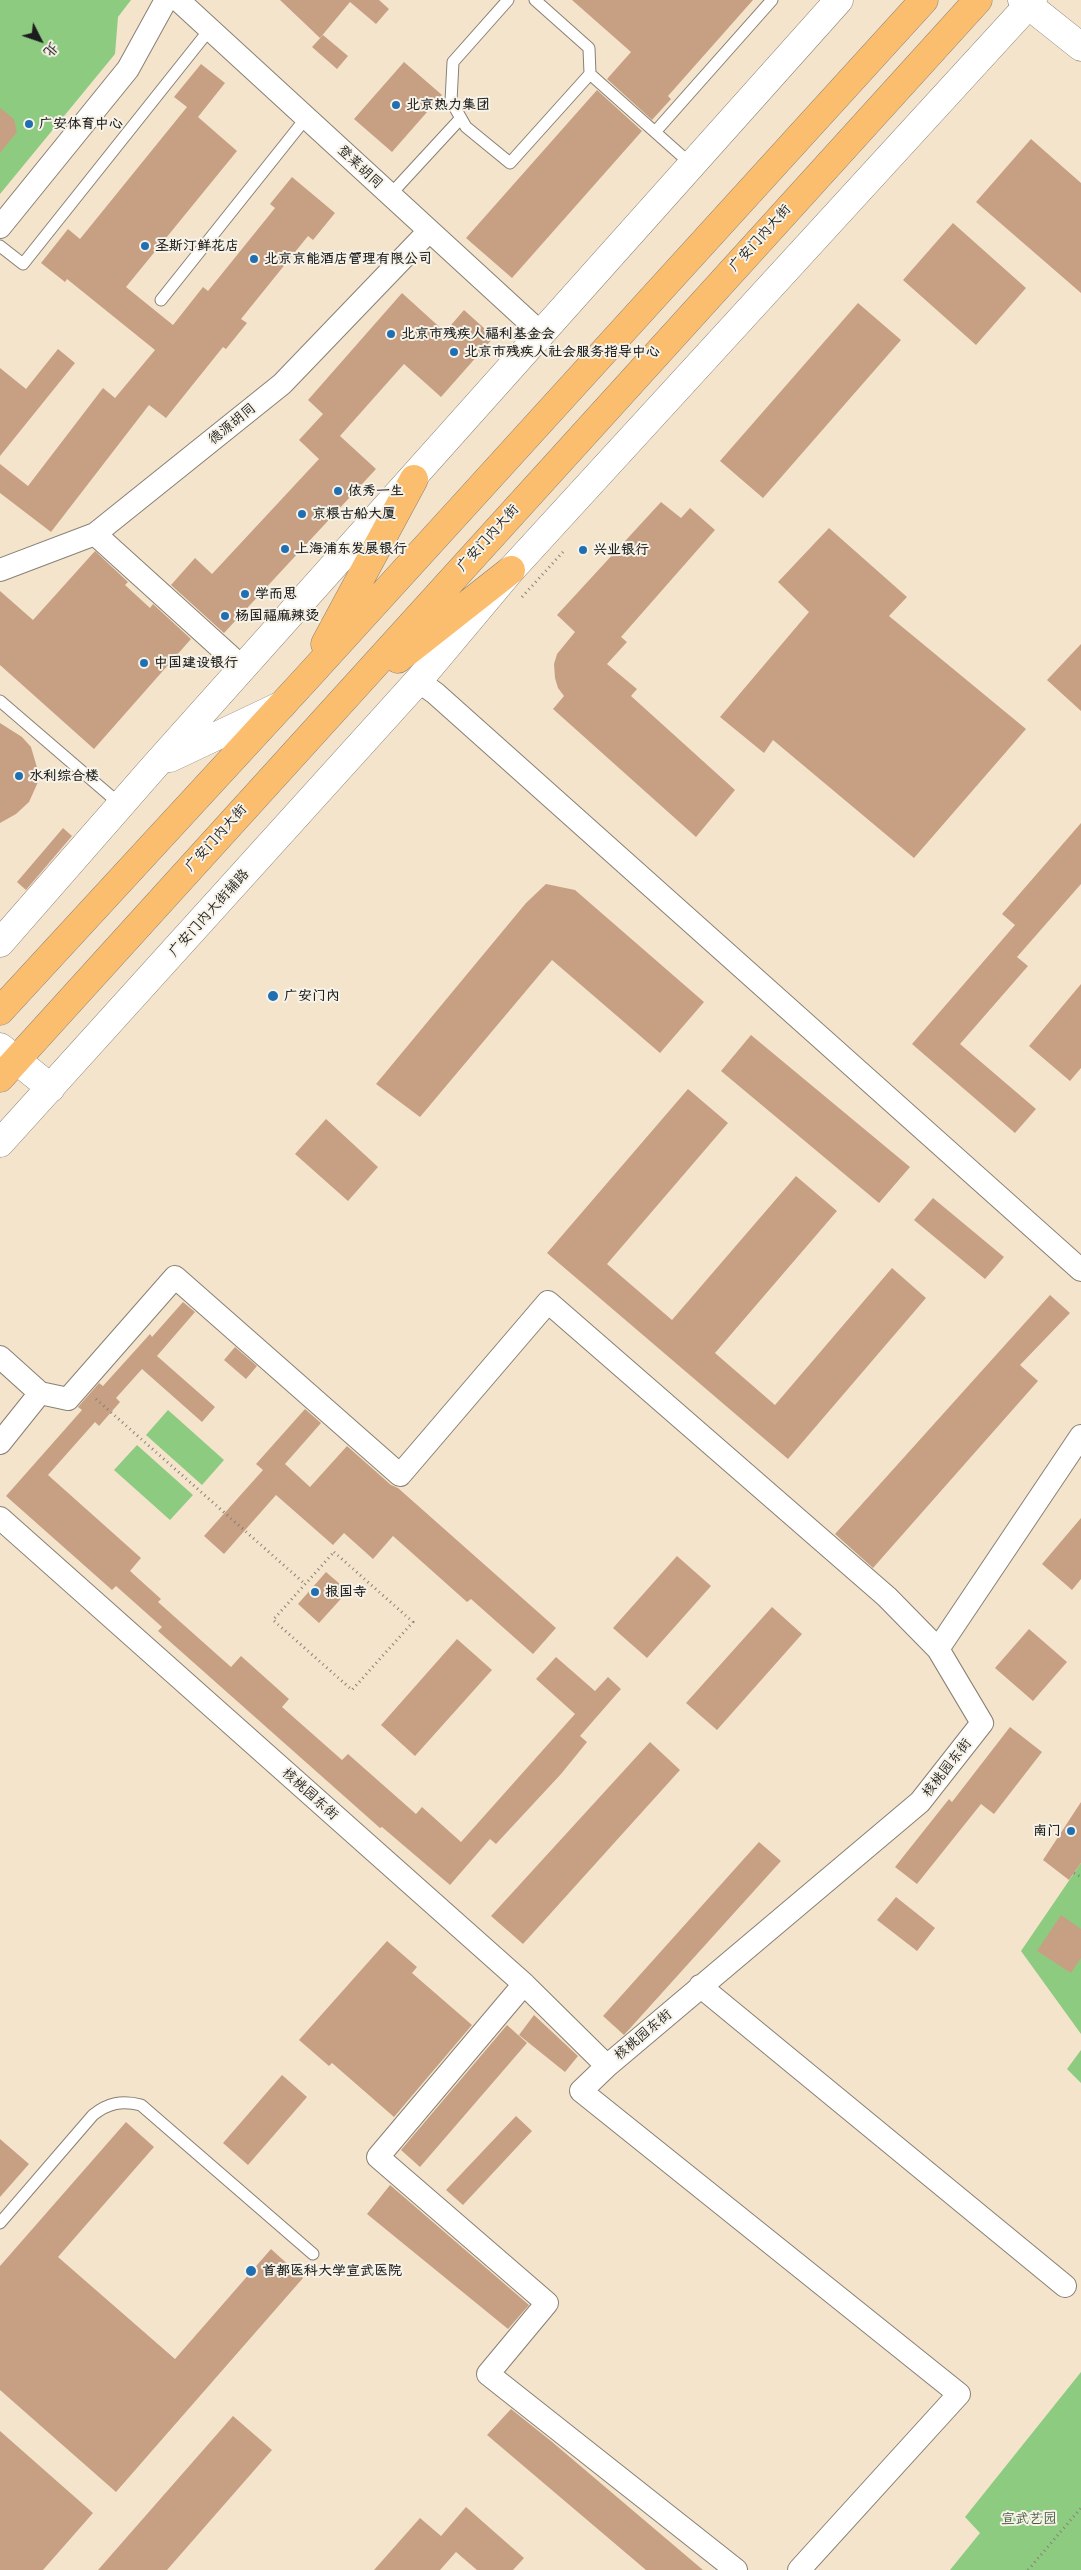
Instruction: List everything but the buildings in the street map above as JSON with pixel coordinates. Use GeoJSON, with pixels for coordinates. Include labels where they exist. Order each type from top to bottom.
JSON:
{"type":"FeatureCollection","features":[{"type":"Feature","properties":{"kind":"main road"},"geometry":{"type":"LineString","coordinates":[[0,1011],[579,381],[924,0]]}},
{"type":"Feature","properties":{"kind":"main road","name":"广安门内大街"},"geometry":{"type":"LineString","coordinates":[[5,1061],[338,706],[611,402],[978,0]]}},
{"type":"Feature","properties":{"kind":"main road"},"geometry":{"type":"LineString","coordinates":[[305,680],[414,478]]}},
{"type":"Feature","properties":{"kind":"main road"},"geometry":{"type":"LineString","coordinates":[[338,706],[510,570]]}},
{"type":"Feature","properties":{"kind":"street"},"geometry":{"type":"LineString","coordinates":[[0,227],[128,69],[166,0]]}},
{"type":"Feature","properties":{"kind":"street","name":"登莱胡同"},"geometry":{"type":"LineString","coordinates":[[178,0],[542,334]]}},
{"type":"Feature","properties":{"kind":"street"},"geometry":{"type":"LineString","coordinates":[[0,943],[153,768],[839,0]]}},
{"type":"Feature","properties":{"kind":"street"},"geometry":{"type":"LineString","coordinates":[[1081,47],[1028,2],[510,570],[418,682],[435,693],[1081,1270]]}},
{"type":"Feature","properties":{"kind":"street","name":"德源胡同"},"geometry":{"type":"LineString","coordinates":[[0,570],[95,534],[282,384],[428,231]]}},
{"type":"Feature","properties":{"kind":"street"},"geometry":{"type":"LineString","coordinates":[[95,534],[243,668]]}},
{"type":"Feature","properties":{"kind":"street","name":"广安门内大街辅路"},"geometry":{"type":"LineString","coordinates":[[0,1143],[418,682]]}},
{"type":"Feature","properties":{"kind":"street"},"geometry":{"type":"LineString","coordinates":[[153,768],[191,747],[282,705]]}},
{"type":"Feature","properties":{"kind":"street"},"geometry":{"type":"LineString","coordinates":[[5,1061],[51,1088]]}},
{"type":"Feature","properties":{"kind":"street"},"geometry":{"type":"LineString","coordinates":[[0,1358],[40,1393],[68,1399],[175,1277],[400,1475],[548,1302],[887,1597],[938,1649],[1081,1436]]}},
{"type":"Feature","properties":{"kind":"street"},"geometry":{"type":"LineString","coordinates":[[0,1443],[40,1393]]}},
{"type":"Feature","properties":{"kind":"street","name":"核桃园东街"},"geometry":{"type":"LineString","coordinates":[[0,1518],[524,1984],[607,2066],[920,1802],[982,1723],[938,1649]]}},
{"type":"Feature","properties":{"kind":"street"},"geometry":{"type":"LineString","coordinates":[[524,1984],[378,2157],[547,2303],[488,2374],[736,2570]]}},
{"type":"Feature","properties":{"kind":"street"},"geometry":{"type":"LineString","coordinates":[[700,1986],[1065,2286]]}},
{"type":"Feature","properties":{"kind":"street"},"geometry":{"type":"LineString","coordinates":[[607,2066],[581,2091],[959,2394],[799,2570]]}},
{"type":"Feature","properties":{"kind":"lane"},"geometry":{"type":"LineString","coordinates":[[508,0],[453,62],[451,102],[466,126],[510,164],[590,74],[589,48],[535,0]]}},
{"type":"Feature","properties":{"kind":"lane"},"geometry":{"type":"LineString","coordinates":[[655,132],[772,0]]}},
{"type":"Feature","properties":{"kind":"lane"},"geometry":{"type":"LineString","coordinates":[[0,246],[23,264],[210,29]]}},
{"type":"Feature","properties":{"kind":"lane"},"geometry":{"type":"LineString","coordinates":[[590,74],[692,165]]}},
{"type":"Feature","properties":{"kind":"lane"},"geometry":{"type":"LineString","coordinates":[[161,300],[306,118]]}},
{"type":"Feature","properties":{"kind":"lane"},"geometry":{"type":"LineString","coordinates":[[390,195],[461,118]]}},
{"type":"Feature","properties":{"kind":"lane"},"geometry":{"type":"LineString","coordinates":[[0,701],[121,804]]}},
{"type":"Feature","properties":{"kind":"lane"},"geometry":{"type":"LineString","coordinates":[[0,2223],[93,2115],[110,2104],[130,2102],[141,2105],[314,2254]]}},
{"type":"Feature","properties":{"kind":"path"},"geometry":{"type":"LineString","coordinates":[[520,600],[564,551]]}},
{"type":"Feature","properties":{"kind":"path"},"geometry":{"type":"LineString","coordinates":[[80,1385],[305,1584]]}},
{"type":"Feature","properties":{"kind":"path"},"geometry":{"type":"LineString","coordinates":[[334,1552],[413,1622],[352,1690],[273,1620],[305,1584],[334,1552]]}},
{"type":"Feature","properties":{"kind":"path"},"geometry":{"type":"LineString","coordinates":[[1074,1873],[1081,1877]]}},
{"type":"Feature","properties":{"kind":"path"},"geometry":{"type":"LineString","coordinates":[[1028,2570],[1081,2508]]}},
{"type":"Feature","properties":{"kind":"green space","name":"广安体育中心"},"geometry":{"type":"Polygon","coordinates":[[[0,0],[131,0],[118,17],[115,54],[0,194],[0,0]]]}},
{"type":"Feature","properties":{"kind":"green space"},"geometry":{"type":"Polygon","coordinates":[[[168,1410],[224,1460],[202,1485],[146,1435],[168,1410]]]}},
{"type":"Feature","properties":{"kind":"green space"},"geometry":{"type":"Polygon","coordinates":[[[137,1445],[193,1495],[170,1520],[114,1470],[137,1445]]]}},
{"type":"Feature","properties":{"kind":"green space"},"geometry":{"type":"Polygon","coordinates":[[[1081,1863],[1081,2034],[1021,1951],[1081,1863]]]}},
{"type":"Feature","properties":{"kind":"green space"},"geometry":{"type":"Polygon","coordinates":[[[1081,2050],[1081,2083],[1067,2069],[1081,2050]]]}},
{"type":"Feature","properties":{"kind":"green space","name":"宣武艺园"},"geometry":{"type":"Polygon","coordinates":[[[1081,2372],[1081,2570],[950,2570],[980,2533],[965,2517],[1081,2372]]]}},
{"type":"Feature","properties":{"kind":"place","name":"北京热力集团"},"geometry":{"type":"Point","coordinates":[396,105]}},
{"type":"Feature","properties":{"kind":"place","name":"广安体育中心"},"geometry":{"type":"Point","coordinates":[29,124]}},
{"type":"Feature","properties":{"kind":"place","name":"圣斯汀鲜花店"},"geometry":{"type":"Point","coordinates":[145,246]}},
{"type":"Feature","properties":{"kind":"place","name":"北京京能酒店管理有限公司"},"geometry":{"type":"Point","coordinates":[254,259]}},
{"type":"Feature","properties":{"kind":"place","name":"北京市残疾人福利基金会"},"geometry":{"type":"Point","coordinates":[391,334]}},
{"type":"Feature","properties":{"kind":"place","name":"北京市残疾人社会服务指导中心"},"geometry":{"type":"Point","coordinates":[454,352]}},
{"type":"Feature","properties":{"kind":"place","name":"依秀一生"},"geometry":{"type":"Point","coordinates":[338,491]}},
{"type":"Feature","properties":{"kind":"place","name":"京粮古船大厦"},"geometry":{"type":"Point","coordinates":[302,514]}},
{"type":"Feature","properties":{"kind":"place","name":"上海浦东发展银行"},"geometry":{"type":"Point","coordinates":[285,549]}},
{"type":"Feature","properties":{"kind":"place","name":"兴业银行"},"geometry":{"type":"Point","coordinates":[583,550]}},
{"type":"Feature","properties":{"kind":"place","name":"学而思"},"geometry":{"type":"Point","coordinates":[245,594]}},
{"type":"Feature","properties":{"kind":"place","name":"杨国福麻辣烫"},"geometry":{"type":"Point","coordinates":[225,616]}},
{"type":"Feature","properties":{"kind":"place","name":"中国建设银行"},"geometry":{"type":"Point","coordinates":[144,663]}},
{"type":"Feature","properties":{"kind":"place","name":"水利综合楼"},"geometry":{"type":"Point","coordinates":[19,776]}},
{"type":"Feature","properties":{"kind":"place","name":"广安门内"},"geometry":{"type":"Point","coordinates":[273,996]}},
{"type":"Feature","properties":{"kind":"place","name":"报国寺"},"geometry":{"type":"Point","coordinates":[315,1592]}},
{"type":"Feature","properties":{"kind":"place","name":"南门"},"geometry":{"type":"Point","coordinates":[1071,1831]}},
{"type":"Feature","properties":{"kind":"place","name":"首都医科大学宣武医院"},"geometry":{"type":"Point","coordinates":[251,2271]}}]}
